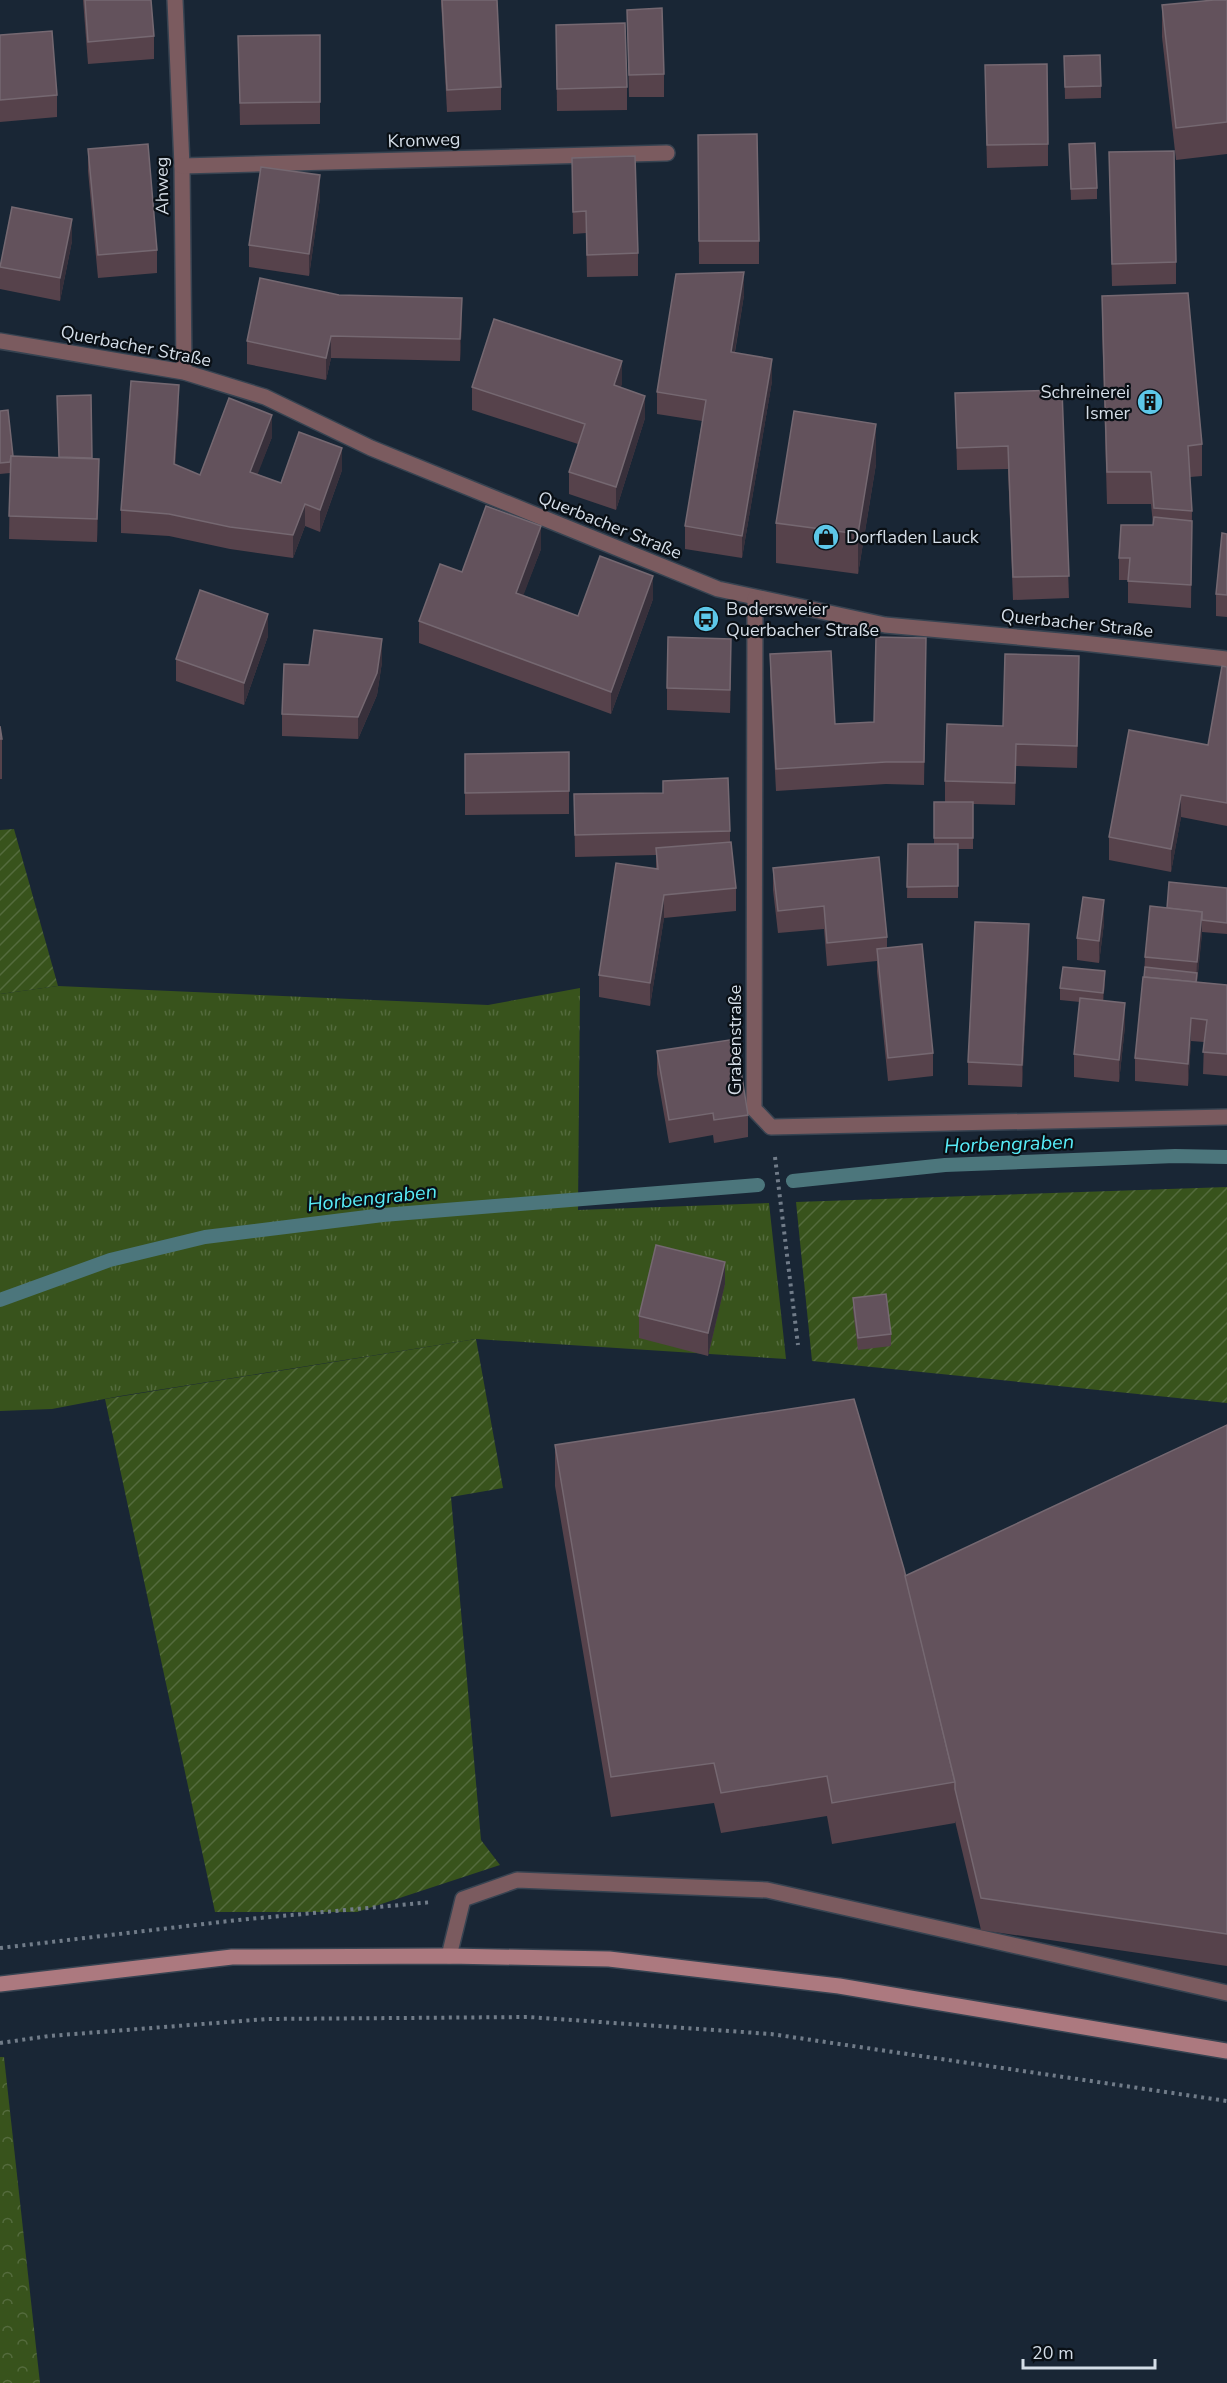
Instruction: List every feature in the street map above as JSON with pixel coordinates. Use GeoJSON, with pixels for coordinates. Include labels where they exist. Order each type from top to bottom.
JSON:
{"type":"FeatureCollection","features":[{"type":"Feature","properties":{"kind":"main road"},"geometry":{"type":"LineString","coordinates":[[0,1984],[232,1957],[449,1956],[609,1959],[839,1986],[1227,2051]]}},
{"type":"Feature","properties":{"kind":"street","name":"Ahweg"},"geometry":{"type":"LineString","coordinates":[[175,0],[182,166],[184,372]]}},
{"type":"Feature","properties":{"kind":"street","name":"Kronweg"},"geometry":{"type":"LineString","coordinates":[[182,166],[667,153]]}},
{"type":"Feature","properties":{"kind":"street","name":"Querbacher Straße"},"geometry":{"type":"LineString","coordinates":[[0,341],[184,372],[266,397],[371,448],[718,589],[885,625],[1083,642],[1227,659]]}},
{"type":"Feature","properties":{"kind":"street","name":"Grabenstraße"},"geometry":{"type":"LineString","coordinates":[[755,598],[754,1109],[771,1127]]}},
{"type":"Feature","properties":{"kind":"street"},"geometry":{"type":"LineString","coordinates":[[771,1127],[1227,1117]]}},
{"type":"Feature","properties":{"kind":"street"},"geometry":{"type":"LineString","coordinates":[[449,1956],[463,1899],[517,1880],[767,1890],[1227,1993]]}},
{"type":"Feature","properties":{"kind":"path"},"geometry":{"type":"LineString","coordinates":[[771,1127],[798,1345]]}},
{"type":"Feature","properties":{"kind":"path"},"geometry":{"type":"LineString","coordinates":[[0,1948],[238,1920],[463,1899]]}},
{"type":"Feature","properties":{"kind":"path"},"geometry":{"type":"LineString","coordinates":[[0,2043],[49,2036],[267,2019],[529,2017],[771,2034],[1227,2102]]}},
{"type":"Feature","properties":{"kind":"green space"},"geometry":{"type":"Polygon","coordinates":[[[14,829],[58,986],[0,994],[0,830],[14,829]]]}},
{"type":"Feature","properties":{"kind":"green space"},"geometry":{"type":"Polygon","coordinates":[[[58,986],[488,1005],[580,988],[578,1210],[769,1203],[786,1359],[476,1339],[52,1409],[0,1411],[0,994],[58,986]]]}},
{"type":"Feature","properties":{"kind":"green space"},"geometry":{"type":"Polygon","coordinates":[[[1227,1187],[1227,1403],[812,1361],[796,1202],[1227,1187]]]}},
{"type":"Feature","properties":{"kind":"green space"},"geometry":{"type":"Polygon","coordinates":[[[476,1339],[503,1488],[451,1497],[481,1840],[500,1865],[357,1912],[215,1912],[105,1399],[476,1339]]]}},
{"type":"Feature","properties":{"kind":"green space"},"geometry":{"type":"Polygon","coordinates":[[[0,2057],[4,2057],[40,2383],[0,2383],[0,2057]]]}},
{"type":"Feature","properties":{"kind":"building"},"geometry":{"type":"Polygon","coordinates":[[[85,0],[151,0],[154,36],[88,42],[85,0]]]}},
{"type":"Feature","properties":{"kind":"building"},"geometry":{"type":"Polygon","coordinates":[[[442,0],[497,0],[501,87],[447,90],[442,0]]]}},
{"type":"Feature","properties":{"kind":"building"},"geometry":{"type":"Polygon","coordinates":[[[1227,0],[1227,122],[1176,128],[1162,5],[1227,0]]]}},
{"type":"Feature","properties":{"kind":"building"},"geometry":{"type":"Polygon","coordinates":[[[662,8],[664,74],[629,75],[627,10],[662,8]]]}},
{"type":"Feature","properties":{"kind":"building"},"geometry":{"type":"Polygon","coordinates":[[[625,23],[627,87],[557,89],[556,25],[625,23]]]}},
{"type":"Feature","properties":{"kind":"building"},"geometry":{"type":"Polygon","coordinates":[[[52,31],[57,95],[0,100],[0,35],[52,31]]]}},
{"type":"Feature","properties":{"kind":"building"},"geometry":{"type":"Polygon","coordinates":[[[320,35],[320,102],[240,103],[238,36],[320,35]]]}},
{"type":"Feature","properties":{"kind":"building"},"geometry":{"type":"Polygon","coordinates":[[[1100,55],[1101,86],[1065,87],[1064,56],[1100,55]]]}},
{"type":"Feature","properties":{"kind":"building"},"geometry":{"type":"Polygon","coordinates":[[[1047,64],[1048,144],[987,145],[985,65],[1047,64]]]}},
{"type":"Feature","properties":{"kind":"building"},"geometry":{"type":"Polygon","coordinates":[[[757,134],[759,241],[699,241],[698,135],[757,134]]]}},
{"type":"Feature","properties":{"kind":"building"},"geometry":{"type":"Polygon","coordinates":[[[1095,143],[1097,188],[1071,189],[1069,144],[1095,143]]]}},
{"type":"Feature","properties":{"kind":"building"},"geometry":{"type":"Polygon","coordinates":[[[148,144],[157,250],[98,255],[88,149],[148,144]]]}},
{"type":"Feature","properties":{"kind":"building"},"geometry":{"type":"Polygon","coordinates":[[[1174,151],[1176,262],[1112,264],[1109,152],[1174,151]]]}},
{"type":"Feature","properties":{"kind":"building"},"geometry":{"type":"Polygon","coordinates":[[[635,156],[638,253],[587,255],[586,211],[573,212],[572,158],[635,156]]]}},
{"type":"Feature","properties":{"kind":"building"},"geometry":{"type":"Polygon","coordinates":[[[261,167],[320,175],[309,254],[249,245],[261,167]]]}},
{"type":"Feature","properties":{"kind":"building"},"geometry":{"type":"Polygon","coordinates":[[[12,207],[72,219],[60,278],[0,267],[12,207]]]}},
{"type":"Feature","properties":{"kind":"building"},"geometry":{"type":"Polygon","coordinates":[[[744,272],[731,352],[772,359],[742,536],[685,526],[706,400],[657,392],[676,274],[744,272]]]}},
{"type":"Feature","properties":{"kind":"building"},"geometry":{"type":"Polygon","coordinates":[[[260,278],[339,295],[462,298],[460,339],[331,336],[326,358],[247,341],[260,278]]]}},
{"type":"Feature","properties":{"kind":"building","name":"Schreinerei Ismer"},"geometry":{"type":"Polygon","coordinates":[[[1188,293],[1202,444],[1188,446],[1192,511],[1154,508],[1151,472],[1107,472],[1102,296],[1188,293]]]}},
{"type":"Feature","properties":{"kind":"building"},"geometry":{"type":"Polygon","coordinates":[[[494,319],[622,361],[614,385],[645,396],[616,487],[569,472],[585,424],[472,387],[494,319]]]}},
{"type":"Feature","properties":{"kind":"building"},"geometry":{"type":"Polygon","coordinates":[[[131,381],[179,385],[174,464],[200,475],[229,398],[272,415],[250,472],[281,483],[299,432],[342,448],[320,510],[305,504],[293,535],[230,527],[169,514],[121,510],[131,381]]]}},
{"type":"Feature","properties":{"kind":"building"},"geometry":{"type":"Polygon","coordinates":[[[1062,390],[1069,576],[1013,577],[1008,446],[957,448],[955,393],[1062,390]]]}},
{"type":"Feature","properties":{"kind":"building"},"geometry":{"type":"Polygon","coordinates":[[[91,395],[92,458],[59,457],[57,396],[91,395]]]}},
{"type":"Feature","properties":{"kind":"building"},"geometry":{"type":"Polygon","coordinates":[[[8,410],[13,456],[10,462],[0,463],[0,411],[8,410]]]}},
{"type":"Feature","properties":{"kind":"building"},"geometry":{"type":"Polygon","coordinates":[[[794,411],[876,424],[858,534],[776,523],[794,411]]]}},
{"type":"Feature","properties":{"kind":"building"},"geometry":{"type":"Polygon","coordinates":[[[11,456],[99,459],[97,519],[9,516],[11,456]]]}},
{"type":"Feature","properties":{"kind":"building"},"geometry":{"type":"Polygon","coordinates":[[[486,506],[541,526],[516,593],[578,616],[600,556],[653,576],[611,692],[419,621],[440,564],[462,572],[486,506]]]}},
{"type":"Feature","properties":{"kind":"building"},"geometry":{"type":"Polygon","coordinates":[[[1154,517],[1192,521],[1191,585],[1128,581],[1130,558],[1119,558],[1121,525],[1153,525],[1154,517]]]}},
{"type":"Feature","properties":{"kind":"building"},"geometry":{"type":"Polygon","coordinates":[[[1222,533],[1227,534],[1227,595],[1216,594],[1222,533]]]}},
{"type":"Feature","properties":{"kind":"building"},"geometry":{"type":"Polygon","coordinates":[[[200,590],[268,614],[244,683],[176,659],[200,590]]]}},
{"type":"Feature","properties":{"kind":"building"},"geometry":{"type":"Polygon","coordinates":[[[314,630],[382,639],[377,673],[358,717],[282,714],[284,664],[309,665],[314,630]]]}},
{"type":"Feature","properties":{"kind":"building"},"geometry":{"type":"Polygon","coordinates":[[[668,637],[731,639],[730,690],[667,688],[668,637]]]}},
{"type":"Feature","properties":{"kind":"building"},"geometry":{"type":"Polygon","coordinates":[[[876,637],[926,638],[924,762],[776,769],[770,654],[831,651],[835,724],[874,722],[876,637]]]}},
{"type":"Feature","properties":{"kind":"building"},"geometry":{"type":"Polygon","coordinates":[[[1005,654],[1079,656],[1077,746],[1016,744],[1015,783],[945,781],[947,724],[1003,726],[1005,654]]]}},
{"type":"Feature","properties":{"kind":"building"},"geometry":{"type":"Polygon","coordinates":[[[1222,666],[1227,667],[1227,803],[1181,795],[1171,849],[1109,837],[1129,730],[1208,745],[1222,666]]]}},
{"type":"Feature","properties":{"kind":"building"},"geometry":{"type":"Polygon","coordinates":[[[569,752],[569,791],[465,793],[465,754],[569,752]]]}},
{"type":"Feature","properties":{"kind":"building"},"geometry":{"type":"Polygon","coordinates":[[[728,778],[730,831],[575,835],[574,794],[663,793],[663,781],[728,778]]]}},
{"type":"Feature","properties":{"kind":"building"},"geometry":{"type":"Polygon","coordinates":[[[934,802],[973,802],[973,838],[934,838],[934,802]]]}},
{"type":"Feature","properties":{"kind":"building"},"geometry":{"type":"Polygon","coordinates":[[[731,842],[736,888],[664,895],[650,983],[599,975],[616,863],[658,869],[656,848],[731,842]]]}},
{"type":"Feature","properties":{"kind":"building"},"geometry":{"type":"Polygon","coordinates":[[[908,844],[958,844],[958,886],[907,887],[908,844]]]}},
{"type":"Feature","properties":{"kind":"building"},"geometry":{"type":"Polygon","coordinates":[[[879,857],[887,937],[827,943],[824,906],[778,911],[773,868],[879,857]]]}},
{"type":"Feature","properties":{"kind":"building"},"geometry":{"type":"Polygon","coordinates":[[[1169,882],[1227,888],[1227,923],[1202,920],[1202,912],[1167,908],[1169,882]]]}},
{"type":"Feature","properties":{"kind":"building"},"geometry":{"type":"Polygon","coordinates":[[[1083,897],[1104,900],[1099,941],[1077,938],[1083,897]]]}},
{"type":"Feature","properties":{"kind":"building"},"geometry":{"type":"Polygon","coordinates":[[[1150,906],[1202,912],[1197,962],[1145,957],[1150,906]]]}},
{"type":"Feature","properties":{"kind":"building"},"geometry":{"type":"Polygon","coordinates":[[[975,922],[1029,924],[1022,1065],[968,1062],[975,922]]]}},
{"type":"Feature","properties":{"kind":"building"},"geometry":{"type":"Polygon","coordinates":[[[922,944],[933,1053],[888,1058],[877,949],[922,944]]]}},
{"type":"Feature","properties":{"kind":"building"},"geometry":{"type":"Polygon","coordinates":[[[1063,967],[1105,971],[1103,993],[1060,988],[1063,967]]]}},
{"type":"Feature","properties":{"kind":"building"},"geometry":{"type":"Polygon","coordinates":[[[1145,967],[1197,973],[1196,982],[1144,977],[1145,967]]]}},
{"type":"Feature","properties":{"kind":"building"},"geometry":{"type":"Polygon","coordinates":[[[1143,977],[1227,985],[1227,1054],[1203,1052],[1207,1020],[1191,1018],[1188,1064],[1135,1058],[1143,977]]]}},
{"type":"Feature","properties":{"kind":"building"},"geometry":{"type":"Polygon","coordinates":[[[1080,998],[1125,1003],[1119,1060],[1074,1054],[1080,998]]]}},
{"type":"Feature","properties":{"kind":"building"},"geometry":{"type":"Polygon","coordinates":[[[736,1039],[748,1115],[714,1120],[713,1113],[669,1120],[657,1051],[736,1039]]]}},
{"type":"Feature","properties":{"kind":"building"},"geometry":{"type":"Polygon","coordinates":[[[656,1245],[725,1262],[708,1333],[639,1316],[656,1245]]]}},
{"type":"Feature","properties":{"kind":"building"},"geometry":{"type":"Polygon","coordinates":[[[886,1294],[891,1334],[858,1338],[853,1298],[886,1294]]]}},
{"type":"Feature","properties":{"kind":"building"},"geometry":{"type":"Polygon","coordinates":[[[854,1399],[904,1569],[955,1782],[832,1803],[827,1776],[721,1793],[714,1763],[611,1777],[555,1445],[854,1399]]]}},
{"type":"Feature","properties":{"kind":"building"},"geometry":{"type":"Polygon","coordinates":[[[1227,1425],[1227,1934],[981,1898],[905,1576],[1227,1425]]]}},
{"type":"Feature","properties":{"kind":"waterway","name":"Horbengraben"},"geometry":{"type":"LineString","coordinates":[[793,1181],[945,1165],[1175,1156],[1227,1157]]}},
{"type":"Feature","properties":{"kind":"waterway","name":"Horbengraben"},"geometry":{"type":"LineString","coordinates":[[0,1300],[110,1260],[205,1237],[383,1215],[758,1185]]}},
{"type":"Feature","properties":{"kind":"place","name":"Schreinerei Ismer"},"geometry":{"type":"Point","coordinates":[1150,402]}},
{"type":"Feature","properties":{"kind":"place","name":"Dorfladen Lauck"},"geometry":{"type":"Point","coordinates":[826,537]}},
{"type":"Feature","properties":{"kind":"place","name":"Bodersweier Querbacher Straße"},"geometry":{"type":"Point","coordinates":[706,619]}}]}
